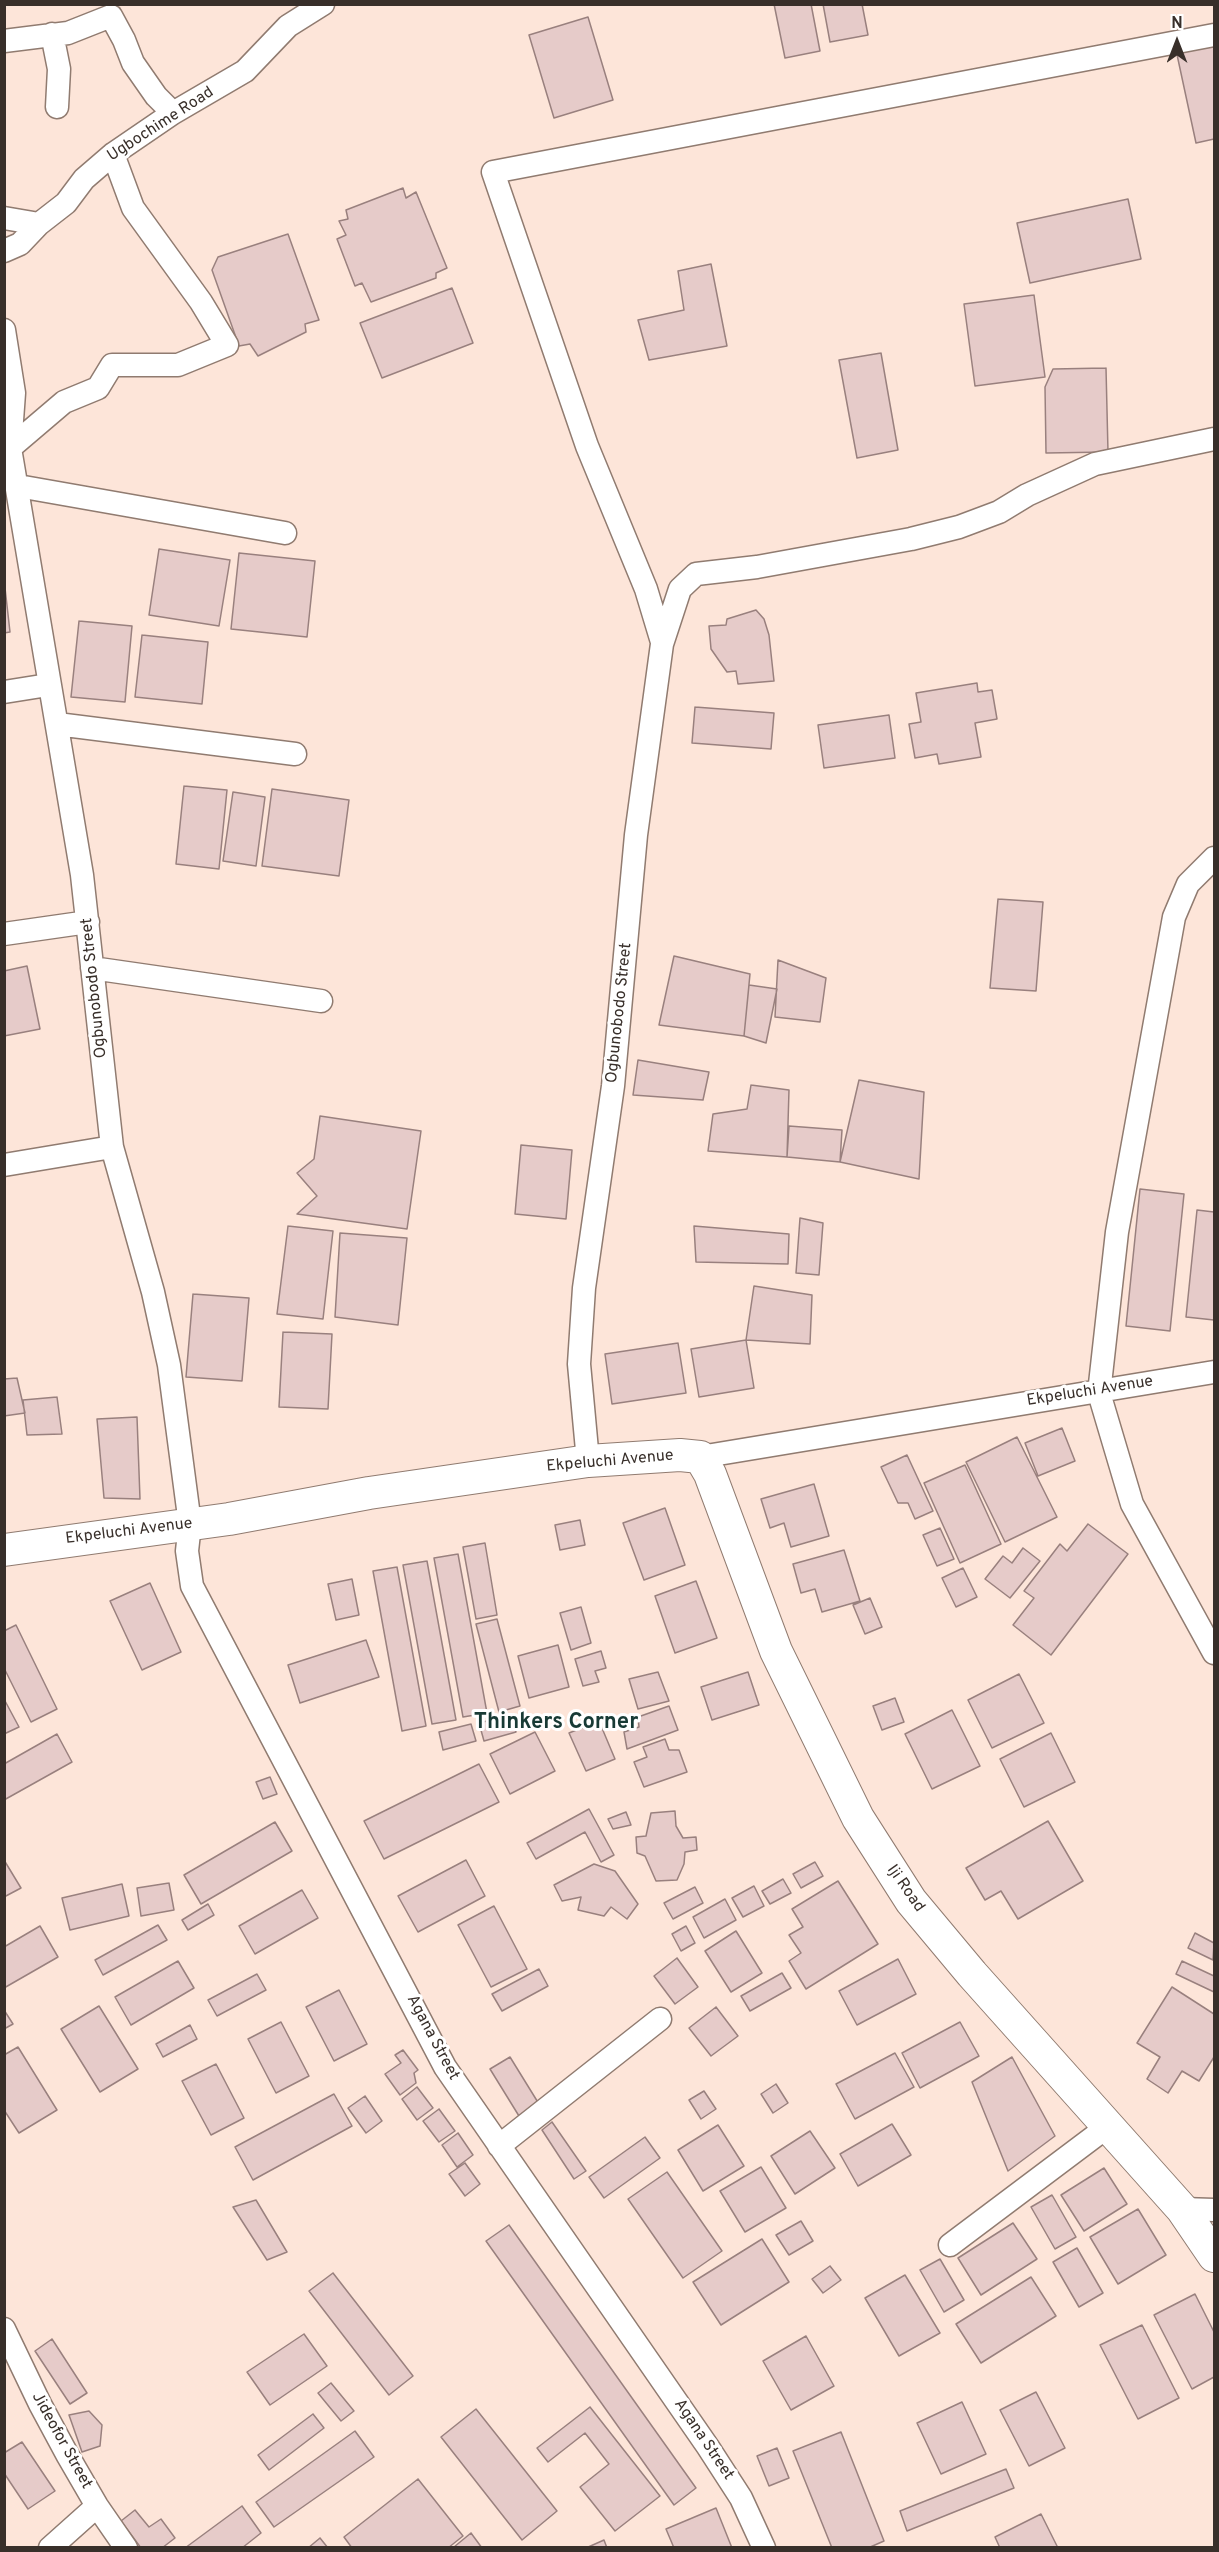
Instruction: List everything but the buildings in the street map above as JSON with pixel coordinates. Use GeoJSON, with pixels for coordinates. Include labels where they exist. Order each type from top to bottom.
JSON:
{"type":"FeatureCollection","features":[{"type":"Feature","properties":{"kind":"street","name":"Ugbochime Road"},"geometry":{"type":"LineString","coordinates":[[4,251],[20,244],[39,224],[66,203],[84,179],[113,154],[173,113],[245,71],[288,26],[323,4]]}},
{"type":"Feature","properties":{"kind":"street"},"geometry":{"type":"LineString","coordinates":[[4,41],[68,33],[111,15],[133,63],[156,96],[173,113]]}},
{"type":"Feature","properties":{"kind":"street"},"geometry":{"type":"LineString","coordinates":[[52,34],[59,69],[57,107]]}},
{"type":"Feature","properties":{"kind":"street"},"geometry":{"type":"LineString","coordinates":[[662,644],[646,589],[587,446],[493,172],[1215,35]]}},
{"type":"Feature","properties":{"kind":"street"},"geometry":{"type":"LineString","coordinates":[[8,448],[64,402],[98,388],[112,365],[178,365],[227,345],[201,302],[133,208],[113,154]]}},
{"type":"Feature","properties":{"kind":"street"},"geometry":{"type":"LineString","coordinates":[[6,217],[39,224]]}},
{"type":"Feature","properties":{"kind":"street"},"geometry":{"type":"LineString","coordinates":[[4,330],[14,393],[8,448]]}},
{"type":"Feature","properties":{"kind":"street","name":"Ogbunobodo Street"},"geometry":{"type":"LineString","coordinates":[[588,1461],[579,1364],[585,1288],[613,1086],[636,835],[658,688],[662,644],[680,589],[696,574],[768,565],[911,539],[959,527],[999,512],[1027,495],[1095,464],[1215,439]]}},
{"type":"Feature","properties":{"kind":"street","name":"Ogbunobodo Street"},"geometry":{"type":"LineString","coordinates":[[8,448],[18,486],[48,686],[57,724],[88,922],[112,1147],[153,1292],[169,1365],[190,1524]]}},
{"type":"Feature","properties":{"kind":"street"},"geometry":{"type":"LineString","coordinates":[[18,486],[285,533]]}},
{"type":"Feature","properties":{"kind":"street"},"geometry":{"type":"LineString","coordinates":[[4,692],[48,686]]}},
{"type":"Feature","properties":{"kind":"street"},"geometry":{"type":"LineString","coordinates":[[57,724],[295,754]]}},
{"type":"Feature","properties":{"kind":"street"},"geometry":{"type":"LineString","coordinates":[[1215,858],[1188,884],[1174,917],[1117,1232],[1099,1393],[1132,1504],[1215,1653]]}},
{"type":"Feature","properties":{"kind":"street"},"geometry":{"type":"LineString","coordinates":[[4,934],[88,922]]}},
{"type":"Feature","properties":{"kind":"street"},"geometry":{"type":"LineString","coordinates":[[92,968],[321,1001]]}},
{"type":"Feature","properties":{"kind":"street"},"geometry":{"type":"LineString","coordinates":[[4,1165],[112,1147]]}},
{"type":"Feature","properties":{"kind":"street","name":"Ekpeluchi Avenue"},"geometry":{"type":"LineString","coordinates":[[4,1550],[190,1524],[369,1493],[588,1461],[680,1455],[700,1457],[1016,1403],[1099,1393],[1215,1372]]}},
{"type":"Feature","properties":{"kind":"street","name":"Iji Road"},"geometry":{"type":"LineString","coordinates":[[700,1457],[718,1497],[776,1651],[804,1714],[858,1818],[911,1901],[1107,2127],[1182,2209],[1215,2256]]}},
{"type":"Feature","properties":{"kind":"street","name":"Agana Street"},"geometry":{"type":"LineString","coordinates":[[190,1524],[187,1551],[192,1586],[445,2067],[708,2447],[741,2499],[765,2547]]}},
{"type":"Feature","properties":{"kind":"street"},"geometry":{"type":"LineString","coordinates":[[500,2146],[660,2019]]}},
{"type":"Feature","properties":{"kind":"street"},"geometry":{"type":"LineString","coordinates":[[950,2245],[1107,2127]]}},
{"type":"Feature","properties":{"kind":"street"},"geometry":{"type":"LineString","coordinates":[[1182,2209],[1215,2210]]}},
{"type":"Feature","properties":{"kind":"street","name":"Jideofor Street"},"geometry":{"type":"LineString","coordinates":[[4,2329],[40,2404],[97,2506],[126,2547]]}},
{"type":"Feature","properties":{"kind":"street"},"geometry":{"type":"LineString","coordinates":[[50,2547],[97,2506]]}},
{"type":"Feature","properties":{"kind":"district","name":"Thinkers Corner"},"geometry":{"type":"Point","coordinates":[556,1724]}}]}
